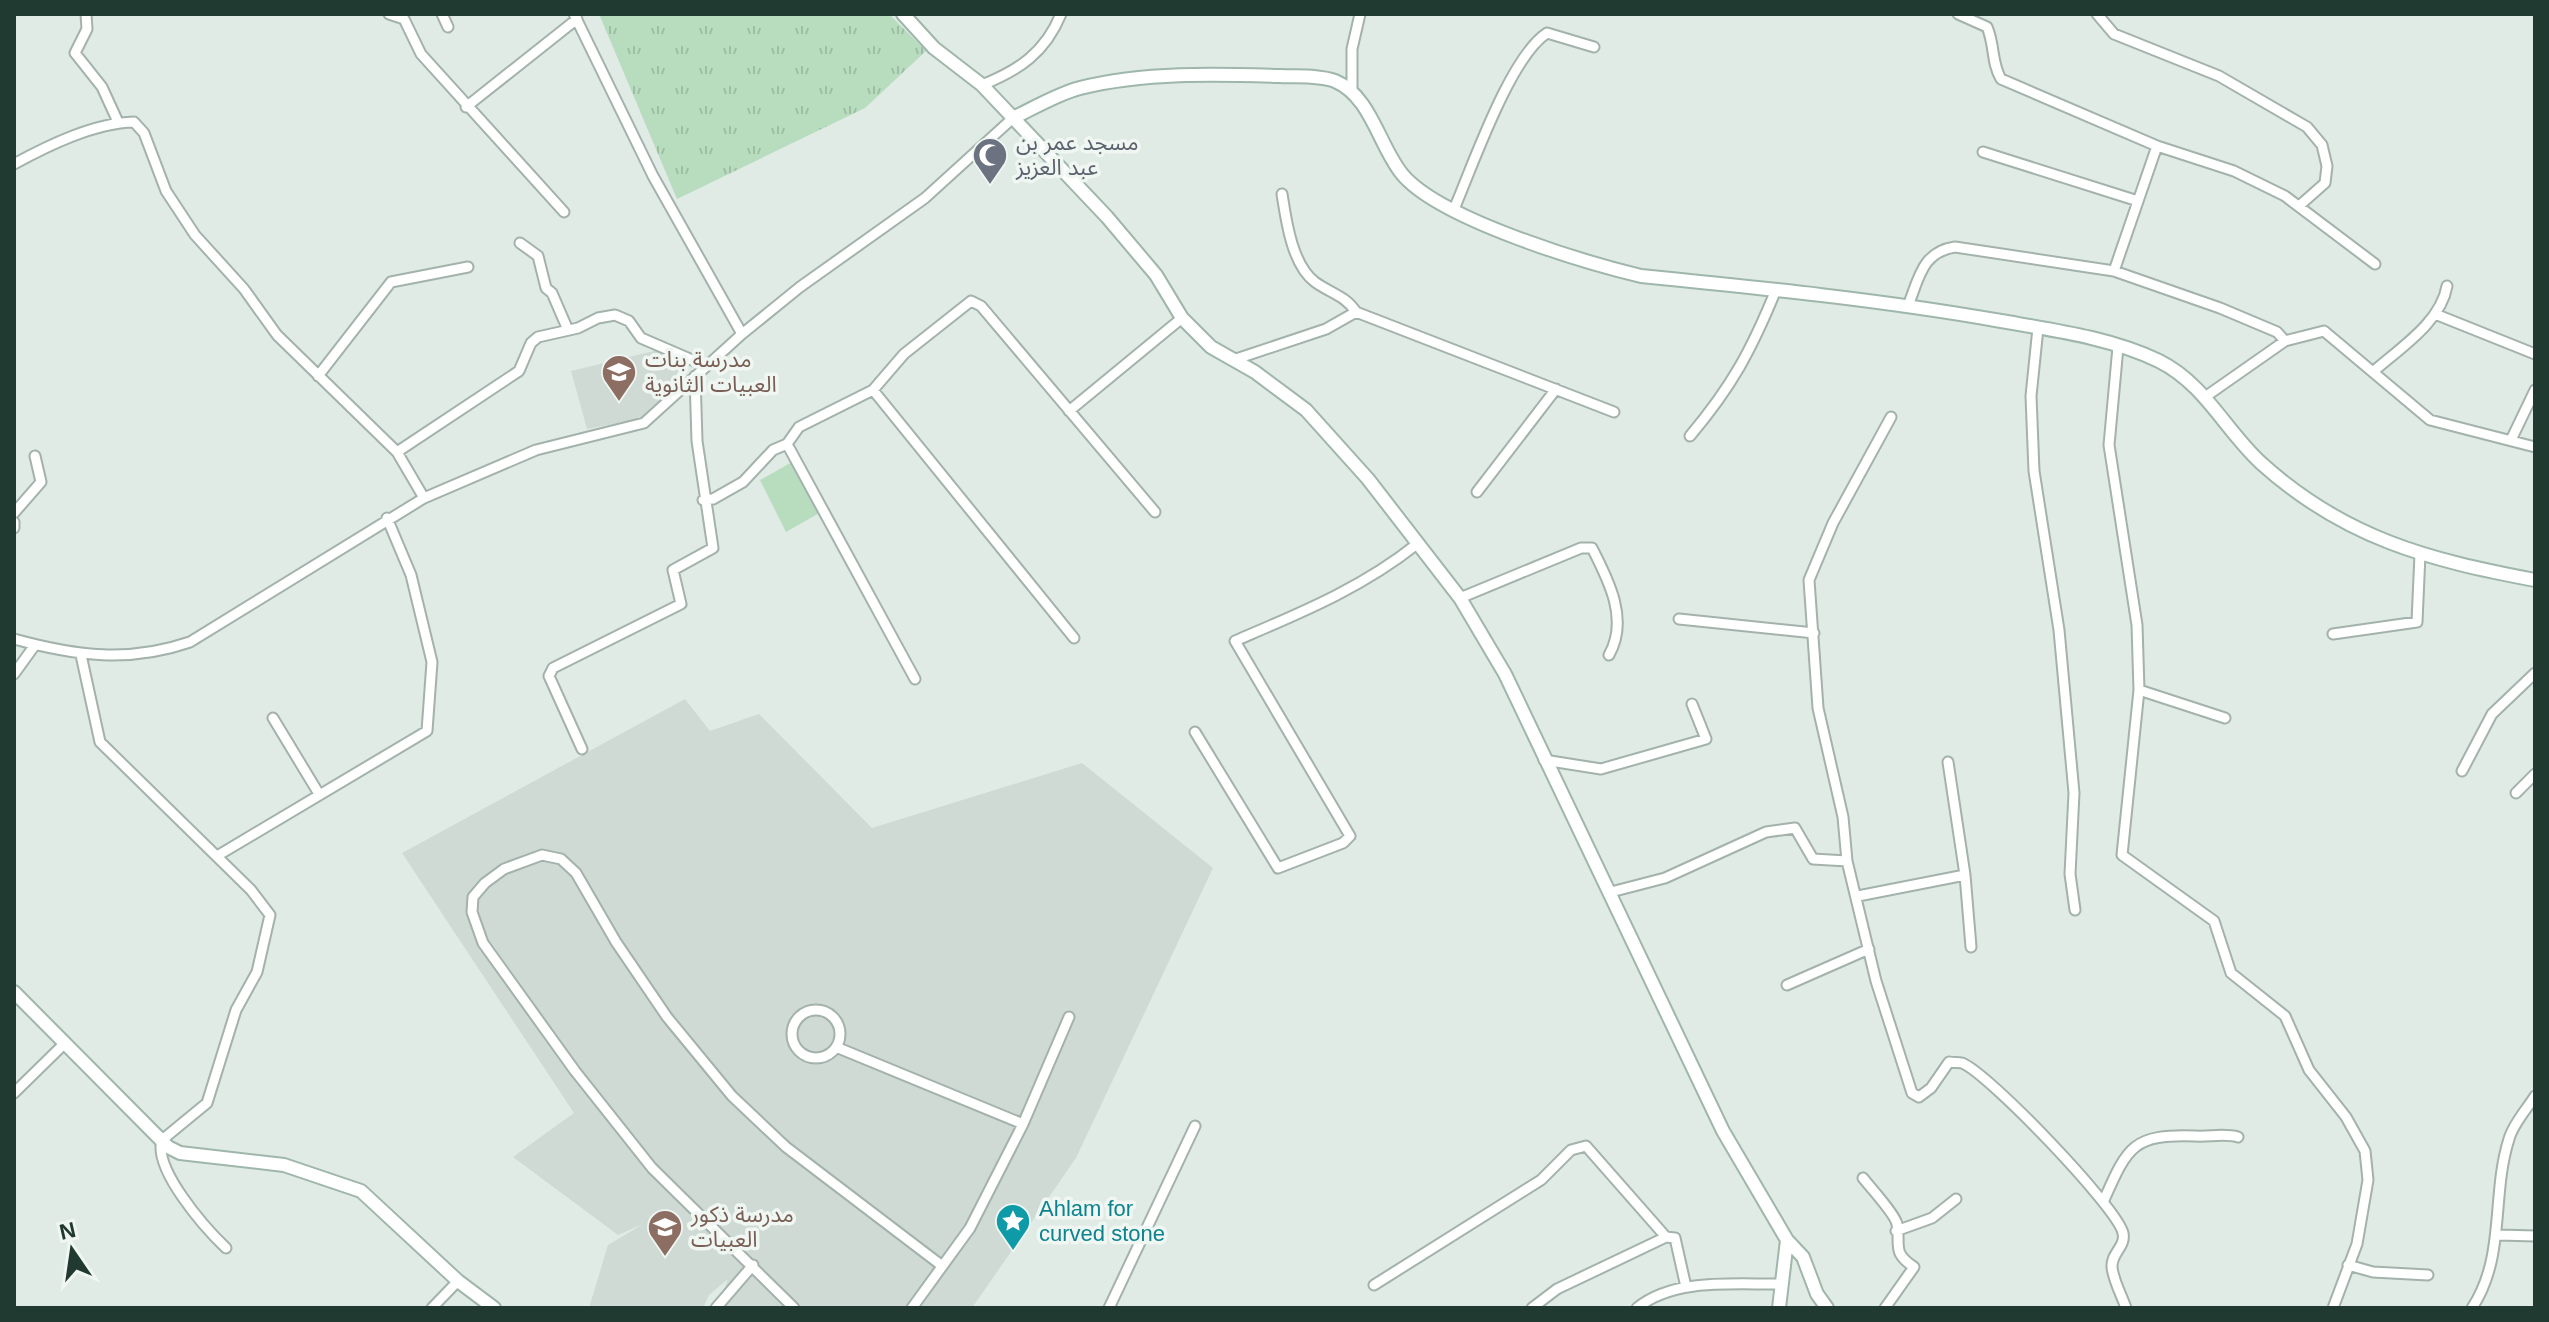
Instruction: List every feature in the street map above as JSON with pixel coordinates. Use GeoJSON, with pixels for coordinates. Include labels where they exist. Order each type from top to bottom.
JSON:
{"type":"FeatureCollection","features":[{"type":"Feature","properties":{"kind":"street"},"geometry":{"type":"LineString","coordinates":[[86,14],[87,29],[75,53],[102,87],[118,122]]}},
{"type":"Feature","properties":{"kind":"street"},"geometry":{"type":"LineString","coordinates":[[389,14],[404,19],[421,54],[564,212]]}},
{"type":"Feature","properties":{"kind":"street"},"geometry":{"type":"LineString","coordinates":[[442,14],[448,27]]}},
{"type":"Feature","properties":{"kind":"street"},"geometry":{"type":"LineString","coordinates":[[903,14],[934,48],[982,85],[1013,118],[1146,263],[1182,318],[1211,347],[1306,410],[1368,479],[1460,598],[1505,674],[1723,1131],[1787,1240],[1803,1257],[1817,1294],[1827,1308]]}},
{"type":"Feature","properties":{"kind":"street"},"geometry":{"type":"LineString","coordinates":[[982,85],[1015,71],[1038,53],[1061,14]]}},
{"type":"Feature","properties":{"kind":"street"},"geometry":{"type":"LineString","coordinates":[[1352,93],[1352,49],[1360,14]]}},
{"type":"Feature","properties":{"kind":"street"},"geometry":{"type":"LineString","coordinates":[[1958,14],[1987,27],[1993,66],[2001,79],[2157,146],[2234,171],[2299,206],[2375,264]]}},
{"type":"Feature","properties":{"kind":"street"},"geometry":{"type":"LineString","coordinates":[[2097,14],[2114,34],[2219,76],[2307,127],[2322,145],[2327,166],[2325,183],[2299,206]]}},
{"type":"Feature","properties":{"kind":"street"},"geometry":{"type":"LineString","coordinates":[[466,107],[576,16],[659,188],[742,334]]}},
{"type":"Feature","properties":{"kind":"street"},"geometry":{"type":"LineString","coordinates":[[1454,209],[1506,90],[1538,39],[1547,33],[1594,47]]}},
{"type":"Feature","properties":{"kind":"street"},"geometry":{"type":"LineString","coordinates":[[14,639],[81,655],[154,654],[190,642],[231,615],[296,580],[387,518],[424,498],[536,450],[644,423],[742,334],[800,287],[925,198],[1013,118],[1079,89],[1173,76],[1305,77],[1334,81],[1352,93],[1403,175],[1454,209],[1490,226],[1604,267],[1641,276],[1908,306],[2038,328],[2118,347],[2163,363],[2205,397],[2262,464],[2326,513],[2357,532],[2420,554],[2535,580]]}},
{"type":"Feature","properties":{"kind":"street"},"geometry":{"type":"LineString","coordinates":[[14,164],[39,151],[118,122],[134,122],[144,133],[166,191],[195,235],[244,289],[277,335],[397,452],[424,498]]}},
{"type":"Feature","properties":{"kind":"street"},"geometry":{"type":"LineString","coordinates":[[2114,271],[2157,146]]}},
{"type":"Feature","properties":{"kind":"street"},"geometry":{"type":"LineString","coordinates":[[1983,152],[2138,201]]}},
{"type":"Feature","properties":{"kind":"street"},"geometry":{"type":"LineString","coordinates":[[1282,194],[1290,240],[1313,281],[1341,296],[1356,312],[1614,412]]}},
{"type":"Feature","properties":{"kind":"street"},"geometry":{"type":"LineString","coordinates":[[520,243],[538,256],[546,288],[552,293],[568,330]]}},
{"type":"Feature","properties":{"kind":"street"},"geometry":{"type":"LineString","coordinates":[[1908,306],[1926,259],[1947,248],[2114,271],[2220,308],[2277,332],[2285,341]]}},
{"type":"Feature","properties":{"kind":"street"},"geometry":{"type":"LineString","coordinates":[[318,376],[391,282],[468,267]]}},
{"type":"Feature","properties":{"kind":"street"},"geometry":{"type":"LineString","coordinates":[[2374,371],[2435,314],[2444,302],[2447,286]]}},
{"type":"Feature","properties":{"kind":"street"},"geometry":{"type":"LineString","coordinates":[[1690,436],[1729,389],[1776,290]]}},
{"type":"Feature","properties":{"kind":"street"},"geometry":{"type":"LineString","coordinates":[[703,500],[713,499],[743,482],[773,450],[787,444],[799,427],[873,390],[904,354],[971,301],[981,306],[1155,512]]}},
{"type":"Feature","properties":{"kind":"street"},"geometry":{"type":"LineString","coordinates":[[1233,360],[1326,329],[1356,312]]}},
{"type":"Feature","properties":{"kind":"street"},"geometry":{"type":"LineString","coordinates":[[2435,314],[2535,354]]}},
{"type":"Feature","properties":{"kind":"street"},"geometry":{"type":"LineString","coordinates":[[397,452],[519,371],[531,343],[538,337],[615,315],[629,321],[641,338],[706,366]]}},
{"type":"Feature","properties":{"kind":"street"},"geometry":{"type":"LineString","coordinates":[[1069,411],[1182,318]]}},
{"type":"Feature","properties":{"kind":"street"},"geometry":{"type":"LineString","coordinates":[[2038,328],[2031,396],[2034,471],[2059,630],[2074,793],[2070,874],[2075,910]]}},
{"type":"Feature","properties":{"kind":"street"},"geometry":{"type":"LineString","coordinates":[[2205,397],[2285,341],[2324,331],[2430,420],[2535,447]]}},
{"type":"Feature","properties":{"kind":"street"},"geometry":{"type":"LineString","coordinates":[[2118,347],[2109,445],[2137,625],[2139,690],[2122,855],[2214,921],[2231,973],[2285,1016],[2309,1070],[2346,1117],[2365,1151],[2368,1180],[2357,1244],[2333,1308]]}},
{"type":"Feature","properties":{"kind":"street"},"geometry":{"type":"LineString","coordinates":[[582,749],[549,676],[553,668],[681,604],[673,570],[713,548],[703,500],[695,376]]}},
{"type":"Feature","properties":{"kind":"street"},"geometry":{"type":"LineString","coordinates":[[1477,492],[1556,389]]}},
{"type":"Feature","properties":{"kind":"street"},"geometry":{"type":"LineString","coordinates":[[873,390],[1074,638]]}},
{"type":"Feature","properties":{"kind":"street"},"geometry":{"type":"LineString","coordinates":[[2511,440],[2535,390]]}},
{"type":"Feature","properties":{"kind":"street"},"geometry":{"type":"LineString","coordinates":[[1891,417],[1833,523],[1809,580],[1818,708],[1843,817],[1847,861],[1869,949],[1912,1093],[1919,1097],[1931,1088],[1949,1062],[1962,1063],[1988,1082],[2104,1200],[2123,1234],[2123,1245],[2113,1258],[2112,1269],[2126,1308]]}},
{"type":"Feature","properties":{"kind":"street"},"geometry":{"type":"LineString","coordinates":[[787,444],[915,679]]}},
{"type":"Feature","properties":{"kind":"street"},"geometry":{"type":"LineString","coordinates":[[14,513],[41,482],[35,456]]}},
{"type":"Feature","properties":{"kind":"street"},"geometry":{"type":"LineString","coordinates":[[217,856],[427,731],[432,662],[411,575],[387,518]]}},
{"type":"Feature","properties":{"kind":"street"},"geometry":{"type":"LineString","coordinates":[[1195,732],[1278,868],[1343,843],[1350,836],[1235,641],[1346,593],[1386,569],[1417,544]]}},
{"type":"Feature","properties":{"kind":"street"},"geometry":{"type":"LineString","coordinates":[[1460,598],[1581,548],[1592,548],[1614,599],[1618,639],[1609,655]]}},
{"type":"Feature","properties":{"kind":"street"},"geometry":{"type":"LineString","coordinates":[[2333,634],[2417,622],[2420,554]]}},
{"type":"Feature","properties":{"kind":"street"},"geometry":{"type":"LineString","coordinates":[[1679,619],[1814,633]]}},
{"type":"Feature","properties":{"kind":"street"},"geometry":{"type":"LineString","coordinates":[[14,674],[35,645]]}},
{"type":"Feature","properties":{"kind":"street"},"geometry":{"type":"LineString","coordinates":[[81,655],[100,742],[217,856],[270,915],[263,953],[236,1010],[207,1103],[162,1140],[159,1148],[173,1185],[226,1248]]}},
{"type":"Feature","properties":{"kind":"street"},"geometry":{"type":"LineString","coordinates":[[2462,771],[2492,714],[2535,673]]}},
{"type":"Feature","properties":{"kind":"street"},"geometry":{"type":"LineString","coordinates":[[2139,690],[2225,718]]}},
{"type":"Feature","properties":{"kind":"street"},"geometry":{"type":"LineString","coordinates":[[1544,760],[1601,769],[1706,739],[1692,704]]}},
{"type":"Feature","properties":{"kind":"street"},"geometry":{"type":"LineString","coordinates":[[273,718],[319,794]]}},
{"type":"Feature","properties":{"kind":"street"},"geometry":{"type":"LineString","coordinates":[[1948,762],[1965,875],[1971,947]]}},
{"type":"Feature","properties":{"kind":"street"},"geometry":{"type":"LineString","coordinates":[[2516,793],[2535,774]]}},
{"type":"Feature","properties":{"kind":"street"},"geometry":{"type":"LineString","coordinates":[[1611,892],[1665,878],[1766,832],[1795,828],[1813,859],[1847,861]]}},
{"type":"Feature","properties":{"kind":"street"},"geometry":{"type":"LineString","coordinates":[[794,1308],[652,1168],[575,1071],[483,943],[472,912],[473,897],[504,869],[542,855],[561,859],[576,873],[616,942],[667,1017],[732,1096],[786,1147],[941,1265]]}},
{"type":"Feature","properties":{"kind":"street"},"geometry":{"type":"LineString","coordinates":[[1858,896],[1965,875]]}},
{"type":"Feature","properties":{"kind":"street"},"geometry":{"type":"LineString","coordinates":[[1787,985],[1869,949]]}},
{"type":"Feature","properties":{"kind":"street"},"geometry":{"type":"LineString","coordinates":[[14,992],[162,1140],[180,1153],[284,1165],[361,1191],[458,1281],[494,1308]]}},
{"type":"Feature","properties":{"kind":"street"},"geometry":{"type":"LineString","coordinates":[[812,1010],[827,1013],[838,1024],[836,1047],[816,1058],[801,1053],[792,1032],[798,1018],[812,1010]]}},
{"type":"Feature","properties":{"kind":"street"},"geometry":{"type":"LineString","coordinates":[[912,1308],[970,1228],[1023,1124],[1069,1017]]}},
{"type":"Feature","properties":{"kind":"street"},"geometry":{"type":"LineString","coordinates":[[14,1093],[65,1043]]}},
{"type":"Feature","properties":{"kind":"street"},"geometry":{"type":"LineString","coordinates":[[836,1047],[1023,1124]]}},
{"type":"Feature","properties":{"kind":"street"},"geometry":{"type":"LineString","coordinates":[[2472,1308],[2499,1235],[2495,1215],[2509,1136],[2535,1096]]}},
{"type":"Feature","properties":{"kind":"street"},"geometry":{"type":"LineString","coordinates":[[1109,1308],[1195,1126]]}},
{"type":"Feature","properties":{"kind":"street"},"geometry":{"type":"LineString","coordinates":[[2104,1200],[2120,1164],[2149,1137],[2170,1134],[2238,1137]]}},
{"type":"Feature","properties":{"kind":"street"},"geometry":{"type":"LineString","coordinates":[[1374,1285],[1541,1180],[1571,1150],[1586,1146],[1666,1237]]}},
{"type":"Feature","properties":{"kind":"street"},"geometry":{"type":"LineString","coordinates":[[1863,1178],[1897,1224],[1902,1260],[1914,1267],[1885,1308]]}},
{"type":"Feature","properties":{"kind":"street"},"geometry":{"type":"LineString","coordinates":[[1896,1231],[1932,1218],[1956,1199]]}},
{"type":"Feature","properties":{"kind":"street"},"geometry":{"type":"LineString","coordinates":[[2499,1235],[2535,1236]]}},
{"type":"Feature","properties":{"kind":"street"},"geometry":{"type":"LineString","coordinates":[[1532,1308],[1557,1289],[1666,1237],[1675,1238],[1686,1287]]}},
{"type":"Feature","properties":{"kind":"street"},"geometry":{"type":"LineString","coordinates":[[1779,1308],[1787,1240]]}},
{"type":"Feature","properties":{"kind":"street"},"geometry":{"type":"LineString","coordinates":[[716,1308],[753,1265]]}},
{"type":"Feature","properties":{"kind":"street"},"geometry":{"type":"LineString","coordinates":[[2348,1265],[2373,1272],[2428,1275]]}},
{"type":"Feature","properties":{"kind":"street"},"geometry":{"type":"LineString","coordinates":[[432,1308],[458,1281]]}},
{"type":"Feature","properties":{"kind":"street"},"geometry":{"type":"LineString","coordinates":[[1637,1308],[1651,1297],[1686,1287],[1783,1284]]}},
{"type":"Feature","properties":{"kind":"shaded area","name":"مدرسة بنات العبيات الثانوية"},"geometry":{"type":"Polygon","coordinates":[[[662,349],[681,359],[674,387],[644,418],[587,429],[571,371],[662,349]]]}},
{"type":"Feature","properties":{"kind":"shaded area"},"geometry":{"type":"Polygon","coordinates":[[[685,699],[710,731],[759,714],[872,828],[1082,763],[1213,868],[1076,1158],[972,1308],[717,1308],[728,1279],[709,1295],[703,1308],[589,1308],[608,1245],[643,1224],[618,1235],[513,1157],[574,1113],[402,853],[685,699]]]}},
{"type":"Feature","properties":{"kind":"green space"},"geometry":{"type":"Polygon","coordinates":[[[599,14],[889,14],[926,51],[865,108],[677,199],[599,14]]]}},
{"type":"Feature","properties":{"kind":"green space"},"geometry":{"type":"Polygon","coordinates":[[[792,462],[821,512],[786,532],[760,480],[792,462]]]}},
{"type":"Feature","properties":{"kind":"place","name":"مسجد عمر بن عبد العزيز"},"geometry":{"type":"Point","coordinates":[990,186]}},
{"type":"Feature","properties":{"kind":"place","name":"مدرسة بنات العبيات الثانوية"},"geometry":{"type":"Point","coordinates":[619,403]}},
{"type":"Feature","properties":{"kind":"place","name":"Ahlam for curved stone"},"geometry":{"type":"Point","coordinates":[1013,1252]}},
{"type":"Feature","properties":{"kind":"place","name":"مدرسة ذكور العبيات"},"geometry":{"type":"Point","coordinates":[665,1258]}}]}
